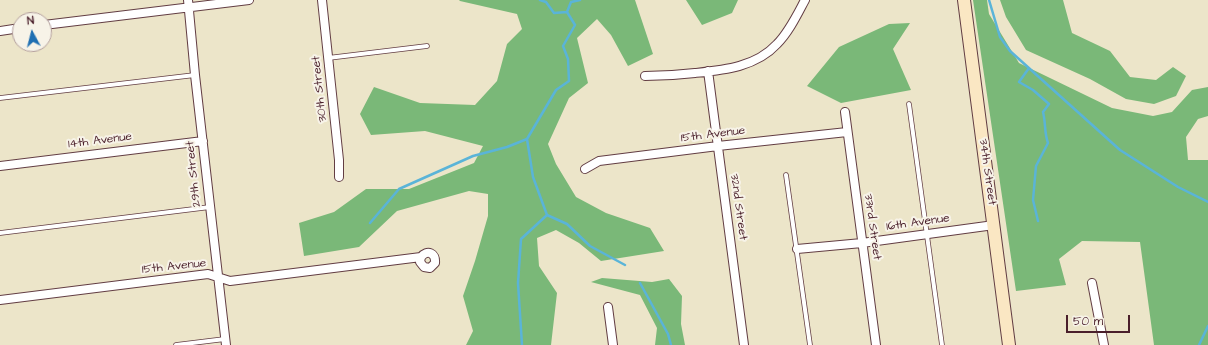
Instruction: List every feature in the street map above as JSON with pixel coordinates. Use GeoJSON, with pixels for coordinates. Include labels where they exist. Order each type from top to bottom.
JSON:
{"type":"FeatureCollection","features":[{"type":"Feature","properties":{"kind":"street"},"geometry":{"type":"LineString","coordinates":[[52,25],[188,4],[249,0]]}},
{"type":"Feature","properties":{"kind":"street","name":"30th Street"},"geometry":{"type":"LineString","coordinates":[[322,0],[339,160],[338,176]]}},
{"type":"Feature","properties":{"kind":"street"},"geometry":{"type":"LineString","coordinates":[[645,76],[662,76],[708,71],[752,62],[768,52],[777,44],[805,0]]}},
{"type":"Feature","properties":{"kind":"street","name":"34th Street"},"geometry":{"type":"LineString","coordinates":[[964,0],[1009,345]]}},
{"type":"Feature","properties":{"kind":"street","name":"29th Street"},"geometry":{"type":"LineString","coordinates":[[188,4],[226,342]]}},
{"type":"Feature","properties":{"kind":"street"},"geometry":{"type":"LineString","coordinates":[[0,31],[12,29]]}},
{"type":"Feature","properties":{"kind":"street","name":"32nd Street"},"geometry":{"type":"LineString","coordinates":[[708,71],[744,345]]}},
{"type":"Feature","properties":{"kind":"street","name":"33rd Street"},"geometry":{"type":"LineString","coordinates":[[845,112],[876,345]]}},
{"type":"Feature","properties":{"kind":"street","name":"15th Avenue"},"geometry":{"type":"LineString","coordinates":[[585,169],[599,161],[847,132]]}},
{"type":"Feature","properties":{"kind":"street","name":"14th Avenue"},"geometry":{"type":"LineString","coordinates":[[0,166],[203,140]]}},
{"type":"Feature","properties":{"kind":"street","name":"16th Avenue"},"geometry":{"type":"LineString","coordinates":[[797,249],[862,243],[994,224]]}},
{"type":"Feature","properties":{"kind":"street","name":"15th Avenue"},"geometry":{"type":"LineString","coordinates":[[0,300],[208,274],[230,281],[420,256]]}},
{"type":"Feature","properties":{"kind":"street"},"geometry":{"type":"LineString","coordinates":[[1092,283],[1104,345]]}},
{"type":"Feature","properties":{"kind":"street"},"geometry":{"type":"LineString","coordinates":[[608,307],[613,345]]}},
{"type":"Feature","properties":{"kind":"lane"},"geometry":{"type":"LineString","coordinates":[[328,58],[427,46]]}},
{"type":"Feature","properties":{"kind":"lane"},"geometry":{"type":"LineString","coordinates":[[0,98],[195,75]]}},
{"type":"Feature","properties":{"kind":"lane"},"geometry":{"type":"LineString","coordinates":[[909,104],[942,345]]}},
{"type":"Feature","properties":{"kind":"lane"},"geometry":{"type":"LineString","coordinates":[[786,175],[810,345]]}},
{"type":"Feature","properties":{"kind":"lane"},"geometry":{"type":"LineString","coordinates":[[0,233],[210,206]]}},
{"type":"Feature","properties":{"kind":"lane"},"geometry":{"type":"LineString","coordinates":[[176,345],[226,342]]}},
{"type":"Feature","properties":{"kind":"green space"},"geometry":{"type":"Polygon","coordinates":[[[459,0],[635,0],[653,54],[628,66],[611,35],[597,19],[577,38],[588,83],[569,98],[548,144],[556,164],[576,197],[606,213],[650,228],[664,251],[601,261],[579,243],[556,230],[537,238],[539,266],[557,293],[551,345],[466,345],[473,331],[463,296],[488,216],[488,194],[469,191],[397,211],[359,247],[304,256],[299,223],[334,212],[366,189],[409,189],[474,163],[483,146],[425,131],[371,135],[360,114],[374,87],[420,103],[475,105],[497,81],[507,44],[522,29],[517,14],[459,0]]]}},
{"type":"Feature","properties":{"kind":"green space"},"geometry":{"type":"Polygon","coordinates":[[[686,0],[738,0],[732,13],[702,25],[686,0]]]}},
{"type":"Feature","properties":{"kind":"green space"},"geometry":{"type":"Polygon","coordinates":[[[973,0],[987,0],[989,14],[1019,63],[1112,108],[1153,116],[1172,112],[1192,90],[1208,87],[1208,116],[1198,119],[1186,137],[1188,160],[1208,160],[1208,345],[1154,345],[1140,242],[1082,241],[1059,259],[1066,285],[1016,291],[973,0]]]}},
{"type":"Feature","properties":{"kind":"green space"},"geometry":{"type":"Polygon","coordinates":[[[1000,0],[1063,0],[1072,33],[1110,51],[1130,77],[1156,80],[1173,67],[1186,76],[1176,96],[1154,104],[1126,99],[1090,79],[1026,50],[1006,17],[1000,0]]]}},
{"type":"Feature","properties":{"kind":"green space"},"geometry":{"type":"Polygon","coordinates":[[[910,23],[893,49],[911,90],[841,103],[807,86],[839,47],[889,24],[910,23]]]}},
{"type":"Feature","properties":{"kind":"green space"},"geometry":{"type":"Polygon","coordinates":[[[602,278],[652,282],[669,279],[682,296],[681,324],[685,345],[655,345],[657,328],[640,295],[591,282],[602,278]]]}},
{"type":"Feature","properties":{"kind":"waterway"},"geometry":{"type":"LineString","coordinates":[[540,0],[546,2],[554,13],[567,12]]}},
{"type":"Feature","properties":{"kind":"waterway"},"geometry":{"type":"LineString","coordinates":[[522,345],[518,283],[521,239],[547,215],[533,177],[527,139],[556,90],[569,81],[568,59],[563,46],[575,25],[567,12],[571,2],[580,0]]}},
{"type":"Feature","properties":{"kind":"waterway"},"geometry":{"type":"LineString","coordinates":[[989,0],[1000,37],[1010,51],[1120,150],[1178,187],[1208,202]]}},
{"type":"Feature","properties":{"kind":"waterway"},"geometry":{"type":"LineString","coordinates":[[1029,68],[1019,82],[1033,90],[1049,104],[1043,112],[1048,143],[1036,166],[1033,200],[1038,221]]}},
{"type":"Feature","properties":{"kind":"waterway"},"geometry":{"type":"LineString","coordinates":[[370,223],[399,189],[473,156],[507,147],[527,139]]}},
{"type":"Feature","properties":{"kind":"waterway"},"geometry":{"type":"LineString","coordinates":[[547,215],[567,224],[590,246],[625,265]]}},
{"type":"Feature","properties":{"kind":"waterway"},"geometry":{"type":"LineString","coordinates":[[640,283],[668,334],[671,345]]}},
{"type":"Feature","properties":{"kind":"waterway"},"geometry":{"type":"LineString","coordinates":[[1199,345],[1208,326]]}}]}
